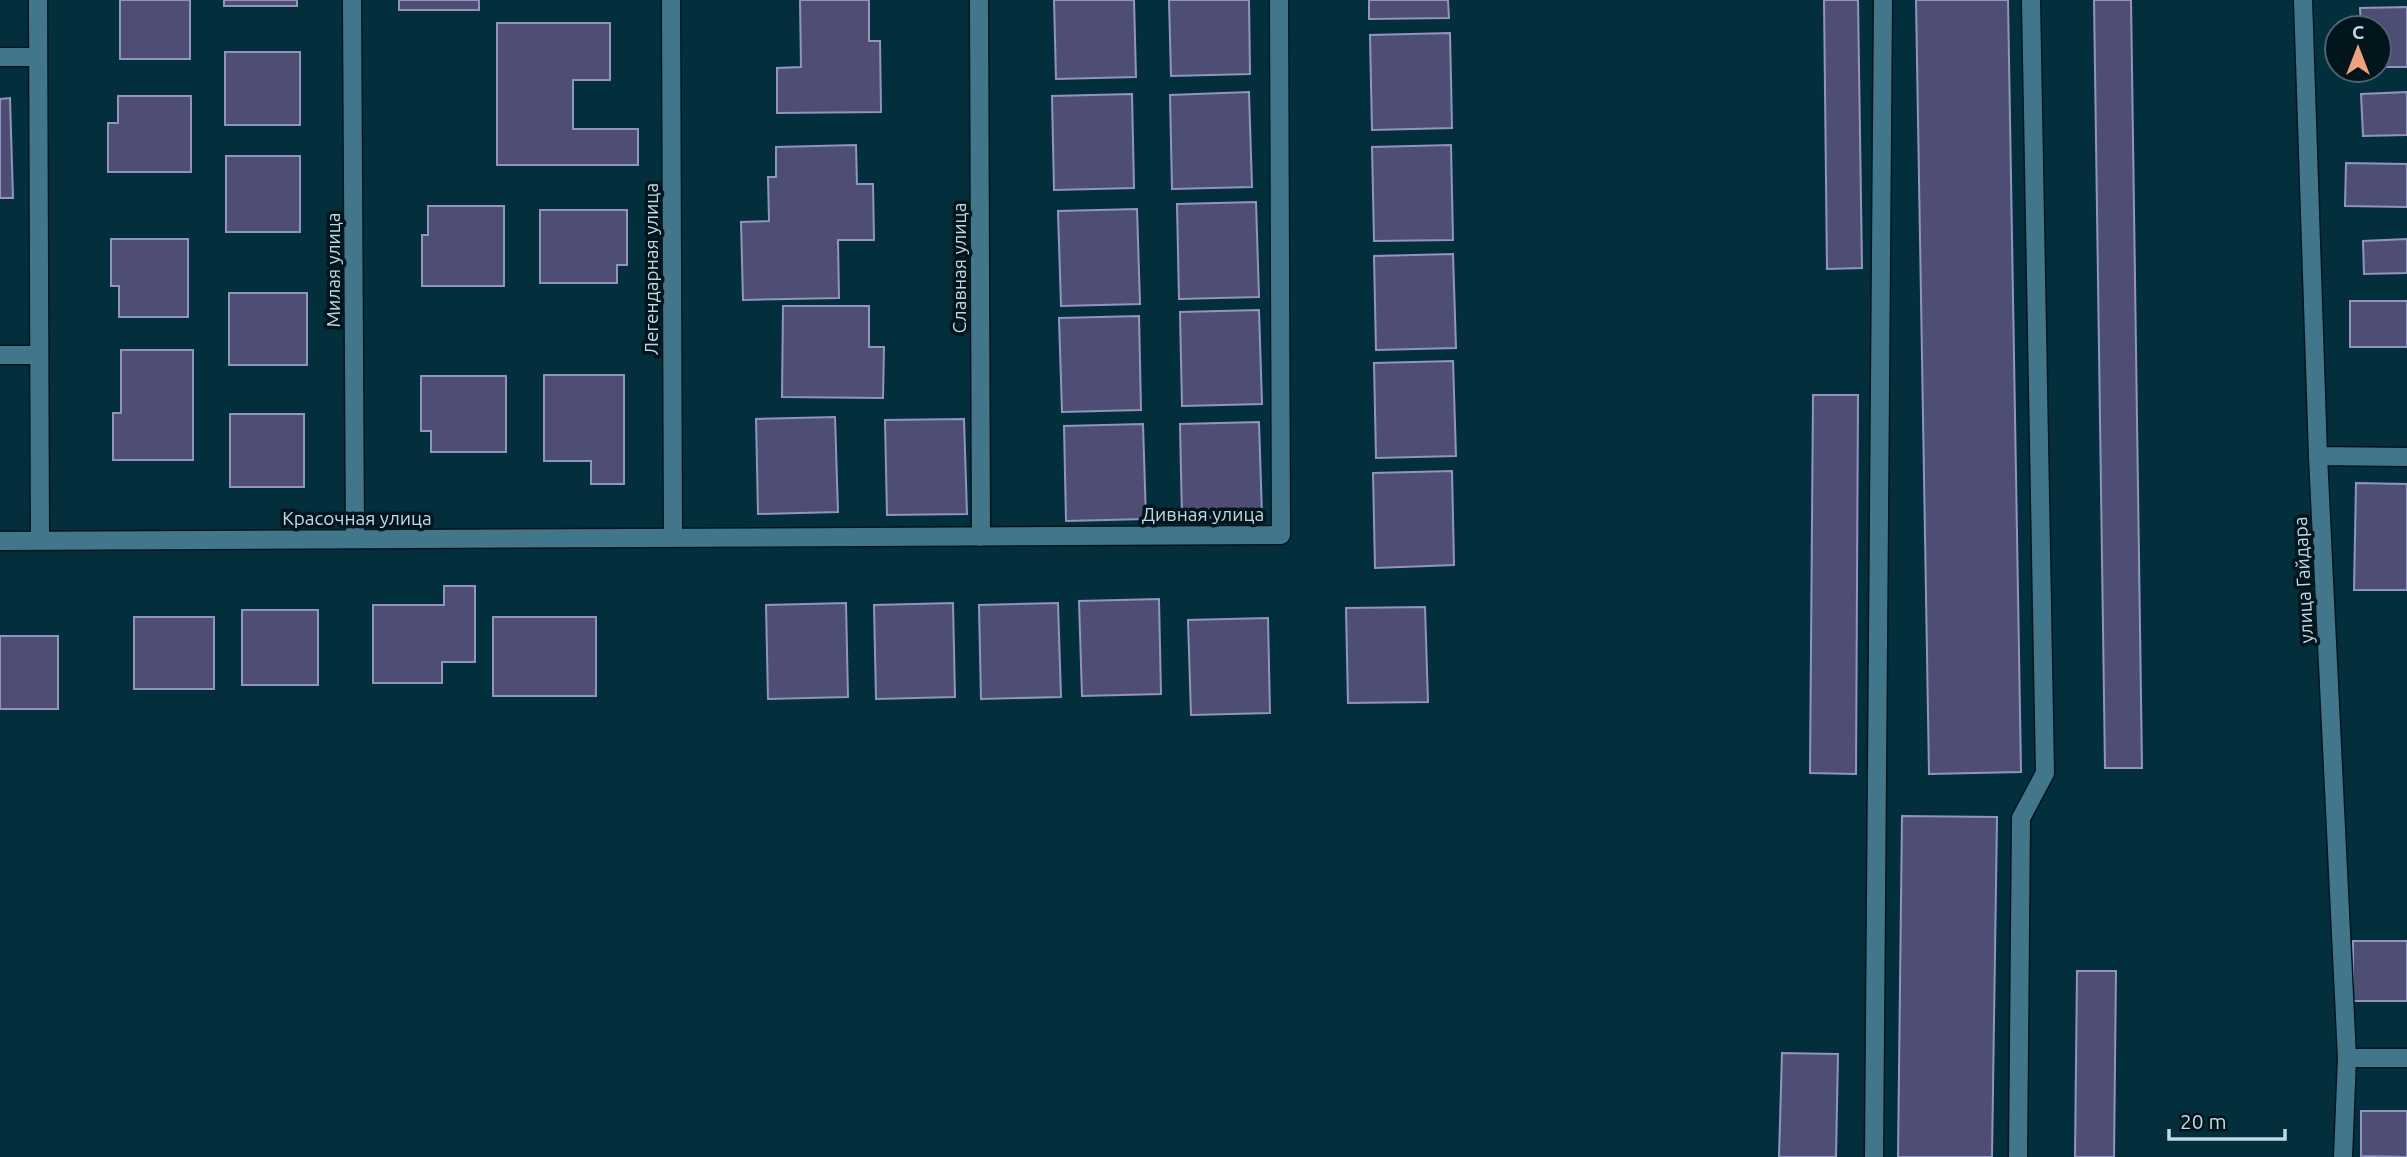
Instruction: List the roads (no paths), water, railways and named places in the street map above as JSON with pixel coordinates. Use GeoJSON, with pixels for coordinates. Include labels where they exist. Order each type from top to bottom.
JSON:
{"type":"FeatureCollection","features":[{"type":"Feature","properties":{"kind":"street"},"geometry":{"type":"LineString","coordinates":[[38,0],[40,541]]}},
{"type":"Feature","properties":{"kind":"street","name":"Милая улица"},"geometry":{"type":"LineString","coordinates":[[352,0],[355,539]]}},
{"type":"Feature","properties":{"kind":"street","name":"Легендарная улица"},"geometry":{"type":"LineString","coordinates":[[671,0],[673,538]]}},
{"type":"Feature","properties":{"kind":"street","name":"Славная улица"},"geometry":{"type":"LineString","coordinates":[[979,0],[981,537]]}},
{"type":"Feature","properties":{"kind":"street","name":"Дивная улица"},"geometry":{"type":"LineString","coordinates":[[673,538],[1281,535],[1279,0]]}},
{"type":"Feature","properties":{"kind":"street"},"geometry":{"type":"LineString","coordinates":[[1874,1157],[1883,0]]}},
{"type":"Feature","properties":{"kind":"street"},"geometry":{"type":"LineString","coordinates":[[2018,1157],[2021,818],[2045,773],[2031,0]]}},
{"type":"Feature","properties":{"kind":"street","name":"улица Гайдара"},"geometry":{"type":"LineString","coordinates":[[2303,0],[2318,456],[2347,1058],[2343,1157]]}},
{"type":"Feature","properties":{"kind":"street"},"geometry":{"type":"LineString","coordinates":[[0,57],[38,57]]}},
{"type":"Feature","properties":{"kind":"street"},"geometry":{"type":"LineString","coordinates":[[0,355],[39,355]]}},
{"type":"Feature","properties":{"kind":"street"},"geometry":{"type":"LineString","coordinates":[[2318,456],[2407,457]]}},
{"type":"Feature","properties":{"kind":"street","name":"Красочная улица"},"geometry":{"type":"LineString","coordinates":[[0,541],[673,538]]}},
{"type":"Feature","properties":{"kind":"street"},"geometry":{"type":"LineString","coordinates":[[2347,1058],[2407,1058]]}}]}
